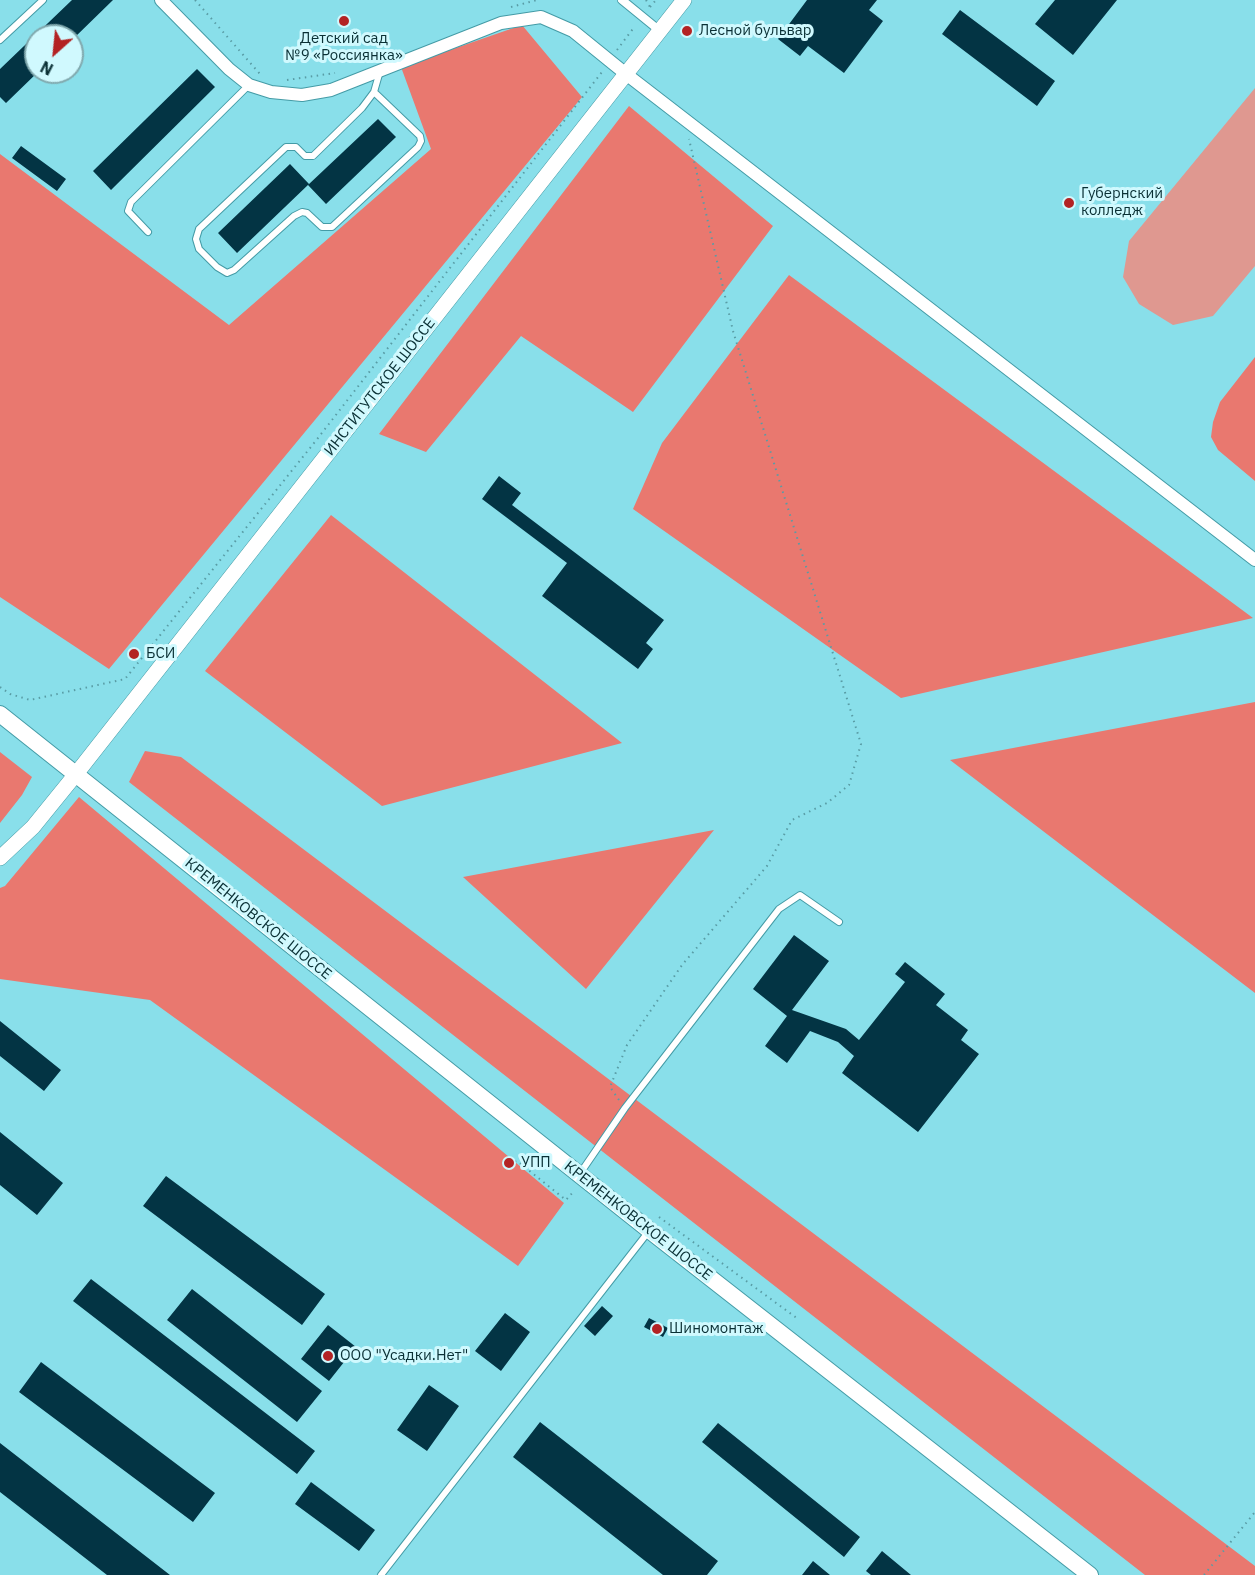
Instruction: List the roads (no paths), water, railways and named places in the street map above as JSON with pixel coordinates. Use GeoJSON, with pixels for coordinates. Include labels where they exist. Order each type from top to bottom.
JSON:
{"type":"FeatureCollection","features":[{"type":"Feature","properties":{"kind":"main road","name":"КРЕМЕНКОВСКОЕ ШОССЕ"},"geometry":{"type":"LineString","coordinates":[[0,714],[582,1177],[654,1223],[1090,1575]]}},
{"type":"Feature","properties":{"kind":"street"},"geometry":{"type":"LineString","coordinates":[[161,0],[229,69],[249,86],[271,92],[302,95],[331,90],[501,23],[541,17],[573,31],[1255,560]]}},
{"type":"Feature","properties":{"kind":"street"},"geometry":{"type":"LineString","coordinates":[[622,0],[660,31]]}},
{"type":"Feature","properties":{"kind":"street","name":"ИНСТИТУТСКОЕ ШОССЕ"},"geometry":{"type":"LineString","coordinates":[[0,858],[33,827],[76,774],[684,0]]}},
{"type":"Feature","properties":{"kind":"lane"},"geometry":{"type":"LineString","coordinates":[[0,40],[43,0]]}},
{"type":"Feature","properties":{"kind":"lane"},"geometry":{"type":"LineString","coordinates":[[374,92],[420,136],[421,141],[418,147],[332,227],[322,227],[307,213],[302,212],[294,216],[234,270],[227,273],[217,267],[199,249],[196,238],[199,229],[286,147],[296,147],[305,156],[314,156],[362,108],[374,92],[380,70]]}},
{"type":"Feature","properties":{"kind":"lane"},"geometry":{"type":"LineString","coordinates":[[148,232],[128,211],[131,202],[249,86]]}},
{"type":"Feature","properties":{"kind":"lane"},"geometry":{"type":"LineString","coordinates":[[582,1177],[625,1108],[779,909],[800,895],[839,922]]}},
{"type":"Feature","properties":{"kind":"lane"},"geometry":{"type":"LineString","coordinates":[[381,1575],[654,1223]]}},
{"type":"Feature","properties":{"kind":"place","name":"Детcкий сад №9 «Россиянка»"},"geometry":{"type":"Point","coordinates":[344,21]}},
{"type":"Feature","properties":{"kind":"place","name":"Лесной бульвар"},"geometry":{"type":"Point","coordinates":[687,31]}},
{"type":"Feature","properties":{"kind":"place","name":"Губернский колледж"},"geometry":{"type":"Point","coordinates":[1069,203]}},
{"type":"Feature","properties":{"kind":"place","name":"БСИ"},"geometry":{"type":"Point","coordinates":[134,654]}},
{"type":"Feature","properties":{"kind":"place","name":"УПП"},"geometry":{"type":"Point","coordinates":[509,1163]}},
{"type":"Feature","properties":{"kind":"place","name":"Шиномонтаж"},"geometry":{"type":"Point","coordinates":[657,1329]}},
{"type":"Feature","properties":{"kind":"place","name":"ООО \"Усадки.Нет\""},"geometry":{"type":"Point","coordinates":[328,1356]}}]}
